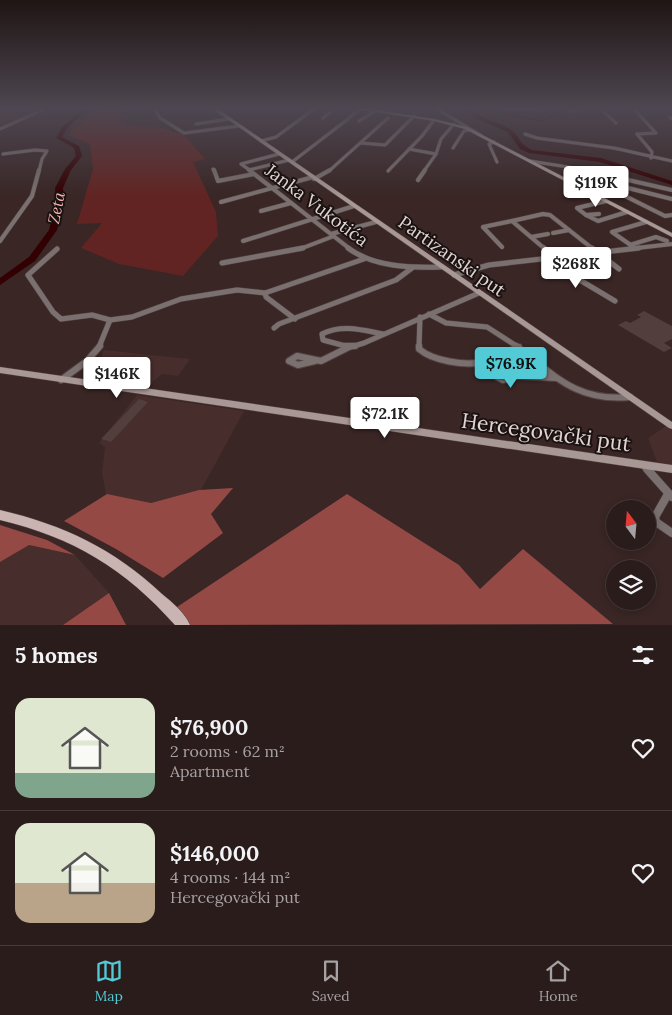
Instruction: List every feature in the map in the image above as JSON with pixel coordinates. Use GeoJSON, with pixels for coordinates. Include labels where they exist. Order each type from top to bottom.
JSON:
{"type":"FeatureCollection","features":[{"type":"Feature","properties":{"kind":"main road"},"geometry":{"type":"LineString","coordinates":[[0,515],[56,531],[102,554],[143,584],[184,625]]}},
{"type":"Feature","properties":{"kind":"street","name":"Partizanski put"},"geometry":{"type":"LineString","coordinates":[[257,138],[672,426]]}},
{"type":"Feature","properties":{"kind":"street"},"geometry":{"type":"LineString","coordinates":[[261,141],[272,138]]}},
{"type":"Feature","properties":{"kind":"street"},"geometry":{"type":"LineString","coordinates":[[249,170],[290,161],[321,138]]}},
{"type":"Feature","properties":{"kind":"street"},"geometry":{"type":"LineString","coordinates":[[221,202],[326,174],[366,138]]}},
{"type":"Feature","properties":{"kind":"street"},"geometry":{"type":"LineString","coordinates":[[361,143],[384,145],[391,138]]}},
{"type":"Feature","properties":{"kind":"street"},"geometry":{"type":"LineString","coordinates":[[388,171],[418,138]]}},
{"type":"Feature","properties":{"kind":"street"},"geometry":{"type":"LineString","coordinates":[[418,180],[436,154],[443,138]]}},
{"type":"Feature","properties":{"kind":"street"},"geometry":{"type":"LineString","coordinates":[[452,148],[459,138]]}},
{"type":"Feature","properties":{"kind":"street"},"geometry":{"type":"LineString","coordinates":[[486,138],[672,235]]}},
{"type":"Feature","properties":{"kind":"street"},"geometry":{"type":"LineString","coordinates":[[538,138],[614,148],[651,158],[672,161]]}},
{"type":"Feature","properties":{"kind":"street"},"geometry":{"type":"LineString","coordinates":[[640,138],[652,152],[651,158]]}},
{"type":"Feature","properties":{"kind":"street"},"geometry":{"type":"LineString","coordinates":[[494,142],[488,144],[497,162]]}},
{"type":"Feature","properties":{"kind":"street"},"geometry":{"type":"LineString","coordinates":[[0,241],[32,196],[42,159],[47,151],[38,149],[1,154]]}},
{"type":"Feature","properties":{"kind":"street"},"geometry":{"type":"LineString","coordinates":[[408,150],[436,154]]}},
{"type":"Feature","properties":{"kind":"street","name":"Janka Vukotića"},"geometry":{"type":"LineString","coordinates":[[280,154],[241,163],[365,259],[412,268],[441,267]]}},
{"type":"Feature","properties":{"kind":"street"},"geometry":{"type":"LineString","coordinates":[[530,161],[602,173],[672,190]]}},
{"type":"Feature","properties":{"kind":"street"},"geometry":{"type":"LineString","coordinates":[[212,169],[218,181],[254,174]]}},
{"type":"Feature","properties":{"kind":"street"},"geometry":{"type":"LineString","coordinates":[[624,187],[672,199]]}},
{"type":"Feature","properties":{"kind":"street"},"geometry":{"type":"LineString","coordinates":[[618,193],[670,216]]}},
{"type":"Feature","properties":{"kind":"street"},"geometry":{"type":"LineString","coordinates":[[261,211],[291,202]]}},
{"type":"Feature","properties":{"kind":"street"},"geometry":{"type":"LineString","coordinates":[[606,202],[577,208],[598,221],[627,212]]}},
{"type":"Feature","properties":{"kind":"street"},"geometry":{"type":"LineString","coordinates":[[243,241],[354,206]]}},
{"type":"Feature","properties":{"kind":"street"},"geometry":{"type":"LineString","coordinates":[[502,247],[483,227],[547,214],[619,269]]}},
{"type":"Feature","properties":{"kind":"street"},"geometry":{"type":"LineString","coordinates":[[586,215],[600,214]]}},
{"type":"Feature","properties":{"kind":"street"},"geometry":{"type":"LineString","coordinates":[[512,221],[556,257],[568,273]]}},
{"type":"Feature","properties":{"kind":"street"},"geometry":{"type":"LineString","coordinates":[[222,263],[298,250],[333,235],[376,222]]}},
{"type":"Feature","properties":{"kind":"street"},"geometry":{"type":"LineString","coordinates":[[636,248],[612,232],[646,222]]}},
{"type":"Feature","properties":{"kind":"street"},"geometry":{"type":"LineString","coordinates":[[531,237],[568,230]]}},
{"type":"Feature","properties":{"kind":"street"},"geometry":{"type":"LineString","coordinates":[[630,245],[656,237],[666,241]]}},
{"type":"Feature","properties":{"kind":"street"},"geometry":{"type":"LineString","coordinates":[[454,275],[489,265],[672,244]]}},
{"type":"Feature","properties":{"kind":"street"},"geometry":{"type":"LineString","coordinates":[[57,249],[28,275],[61,319],[90,314],[110,320],[132,317],[181,299],[237,290],[265,293],[365,259]]}},
{"type":"Feature","properties":{"kind":"street"},"geometry":{"type":"LineString","coordinates":[[543,258],[615,301]]}},
{"type":"Feature","properties":{"kind":"street"},"geometry":{"type":"LineString","coordinates":[[274,328],[279,324],[396,280],[412,268]]}},
{"type":"Feature","properties":{"kind":"street"},"geometry":{"type":"LineString","coordinates":[[265,293],[266,297],[295,318]]}},
{"type":"Feature","properties":{"kind":"street"},"geometry":{"type":"LineString","coordinates":[[315,361],[328,359],[342,349],[383,334],[479,293]]}},
{"type":"Feature","properties":{"kind":"street"},"geometry":{"type":"LineString","coordinates":[[429,314],[445,323],[493,329],[519,347],[556,378],[579,391],[592,396],[612,399],[630,397]]}},
{"type":"Feature","properties":{"kind":"street"},"geometry":{"type":"LineString","coordinates":[[420,317],[419,349],[423,354],[433,357],[482,362],[519,347]]}},
{"type":"Feature","properties":{"kind":"street"},"geometry":{"type":"LineString","coordinates":[[61,380],[79,369],[98,352],[110,320]]}},
{"type":"Feature","properties":{"kind":"street"},"geometry":{"type":"LineString","coordinates":[[350,347],[323,340],[322,334],[329,330],[346,328],[383,334]]}},
{"type":"Feature","properties":{"kind":"street"},"geometry":{"type":"LineString","coordinates":[[482,362],[497,378],[503,380],[517,376],[556,378]]}},
{"type":"Feature","properties":{"kind":"street","name":"Hercegovački put"},"geometry":{"type":"LineString","coordinates":[[0,370],[672,470]]}},
{"type":"Feature","properties":{"kind":"street"},"geometry":{"type":"LineString","coordinates":[[644,465],[670,496],[655,517],[656,522],[672,533]]}},
{"type":"Feature","properties":{"kind":"shaded area"},"geometry":{"type":"Polygon","coordinates":[[[76,138],[187,138],[205,159],[193,162],[216,212],[218,236],[183,276],[119,264],[81,248],[102,223],[77,224],[93,169],[90,144],[76,138]]]}},
{"type":"Feature","properties":{"kind":"shaded area"},"geometry":{"type":"Polygon","coordinates":[[[104,350],[190,359],[178,376],[162,374],[148,386],[92,378],[104,350]]]}},
{"type":"Feature","properties":{"kind":"shaded area"},"geometry":{"type":"Polygon","coordinates":[[[137,395],[244,411],[201,490],[151,503],[106,494],[102,473],[105,447],[99,443],[137,395]]]}},
{"type":"Feature","properties":{"kind":"shaded area"},"geometry":{"type":"Polygon","coordinates":[[[666,426],[672,430],[672,465],[657,462],[648,438],[666,426]]]}},
{"type":"Feature","properties":{"kind":"shaded area"},"geometry":{"type":"Polygon","coordinates":[[[233,488],[211,514],[223,533],[163,578],[116,549],[64,521],[107,494],[151,503],[199,490],[233,488]]]}},
{"type":"Feature","properties":{"kind":"shaded area"},"geometry":{"type":"Polygon","coordinates":[[[347,494],[459,565],[480,589],[523,549],[613,624],[183,625],[171,611],[347,494]]]}},
{"type":"Feature","properties":{"kind":"shaded area"},"geometry":{"type":"Polygon","coordinates":[[[0,525],[47,540],[75,555],[29,545],[0,562],[0,525]]]}},
{"type":"Feature","properties":{"kind":"shaded area"},"geometry":{"type":"Polygon","coordinates":[[[28,545],[75,555],[109,593],[63,625],[0,625],[0,562],[28,545]]]}},
{"type":"Feature","properties":{"kind":"shaded area"},"geometry":{"type":"Polygon","coordinates":[[[109,593],[126,625],[63,625],[109,593]]]}},
{"type":"Feature","properties":{"kind":"building"},"geometry":{"type":"Polygon","coordinates":[[[644,311],[672,326],[672,339],[664,343],[672,348],[664,352],[618,325],[626,321],[630,323],[641,317],[637,315],[644,311]]]}},
{"type":"Feature","properties":{"kind":"building"},"geometry":{"type":"Polygon","coordinates":[[[139,399],[148,402],[111,442],[101,439],[139,399]]]}},
{"type":"Feature","properties":{"kind":"waterway","name":"Zeta"},"geometry":{"type":"LineString","coordinates":[[0,282],[32,259],[53,230],[60,203],[59,188],[68,169],[79,156],[77,147],[59,138]]}},
{"type":"Feature","properties":{"kind":"waterway"},"geometry":{"type":"LineString","coordinates":[[514,138],[522,148],[531,152],[601,160],[672,183]]}}]}
